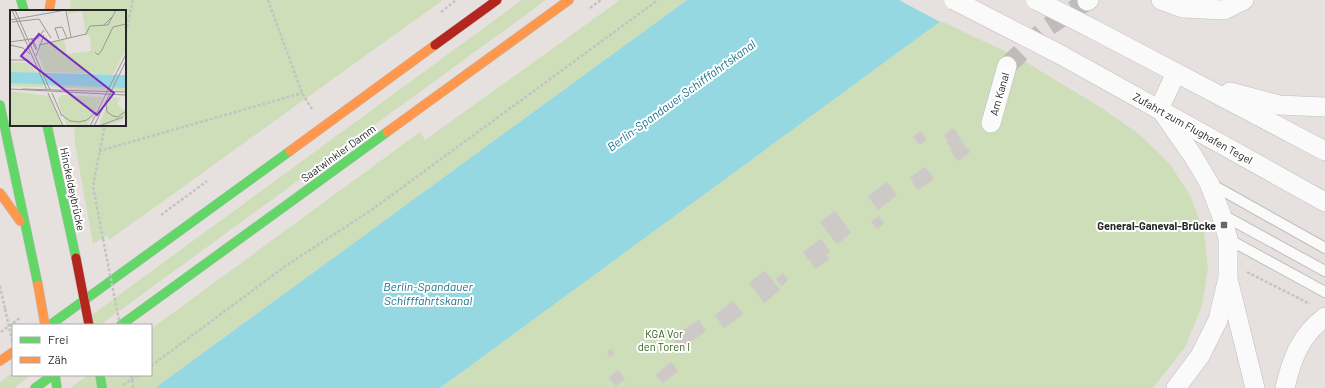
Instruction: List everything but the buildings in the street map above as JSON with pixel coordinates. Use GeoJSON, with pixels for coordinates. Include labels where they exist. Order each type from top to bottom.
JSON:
{"type":"FeatureCollection","features":[{"type":"Feature","properties":{"kind":"main road"},"geometry":{"type":"LineString","coordinates":[[21,0],[24,10]]}},
{"type":"Feature","properties":{"kind":"main road"},"geometry":{"type":"LineString","coordinates":[[49,10],[51,0]]}},
{"type":"Feature","properties":{"kind":"main road"},"geometry":{"type":"LineString","coordinates":[[51,324],[497,0]]}},
{"type":"Feature","properties":{"kind":"main road","name":"Saatwinkler Damm"},"geometry":{"type":"LineString","coordinates":[[122,324],[569,0]]}},
{"type":"Feature","properties":{"kind":"main road"},"geometry":{"type":"LineString","coordinates":[[0,105],[45,324]]}},
{"type":"Feature","properties":{"kind":"main road","name":"Hinckeldeybrücke"},"geometry":{"type":"LineString","coordinates":[[47,126],[89,324]]}},
{"type":"Feature","properties":{"kind":"main road"},"geometry":{"type":"LineString","coordinates":[[0,193],[26,229]]}},
{"type":"Feature","properties":{"kind":"main road"},"geometry":{"type":"LineString","coordinates":[[0,361],[12,353]]}},
{"type":"Feature","properties":{"kind":"main road"},"geometry":{"type":"LineString","coordinates":[[35,388],[53,376]]}},
{"type":"Feature","properties":{"kind":"main road"},"geometry":{"type":"LineString","coordinates":[[54,376],[57,388]]}},
{"type":"Feature","properties":{"kind":"main road"},"geometry":{"type":"LineString","coordinates":[[100,376],[102,388]]}},
{"type":"Feature","properties":{"kind":"street","name":"Zufahrt zum Flughafen Tegel"},"geometry":{"type":"LineString","coordinates":[[954,0],[1061,55],[1325,202]]}},
{"type":"Feature","properties":{"kind":"street"},"geometry":{"type":"LineString","coordinates":[[1036,0],[1325,151]]}},
{"type":"Feature","properties":{"kind":"street"},"geometry":{"type":"LineString","coordinates":[[1161,0],[1183,8],[1224,10],[1244,0]]}},
{"type":"Feature","properties":{"kind":"street","name":"Am Kanal"},"geometry":{"type":"LineString","coordinates":[[990,123],[1007,66]]}},
{"type":"Feature","properties":{"kind":"street"},"geometry":{"type":"LineString","coordinates":[[1180,75],[1242,96],[1279,105],[1325,107]]}},
{"type":"Feature","properties":{"kind":"street"},"geometry":{"type":"LineString","coordinates":[[1176,388],[1200,356],[1218,320],[1228,269],[1228,239],[1221,214],[1209,183],[1193,156],[1159,109],[1180,75]]}},
{"type":"Feature","properties":{"kind":"street"},"geometry":{"type":"LineString","coordinates":[[1228,269],[1255,388]]}},
{"type":"Feature","properties":{"kind":"street"},"geometry":{"type":"LineString","coordinates":[[1285,388],[1291,364],[1302,342],[1319,322],[1320,312]]}},
{"type":"Feature","properties":{"kind":"lane"},"geometry":{"type":"LineString","coordinates":[[1209,183],[1325,248]]}},
{"type":"Feature","properties":{"kind":"lane"},"geometry":{"type":"LineString","coordinates":[[1221,214],[1325,271]]}},
{"type":"Feature","properties":{"kind":"lane"},"geometry":{"type":"LineString","coordinates":[[1228,239],[1325,292]]}},
{"type":"Feature","properties":{"kind":"path"},"geometry":{"type":"LineString","coordinates":[[126,32],[133,0]]}},
{"type":"Feature","properties":{"kind":"path"},"geometry":{"type":"LineString","coordinates":[[268,0],[302,93],[308,102]]}},
{"type":"Feature","properties":{"kind":"path"},"geometry":{"type":"LineString","coordinates":[[152,364],[287,265],[370,211],[658,0]]}},
{"type":"Feature","properties":{"kind":"path"},"geometry":{"type":"LineString","coordinates":[[99,151],[302,93]]}},
{"type":"Feature","properties":{"kind":"path"},"geometry":{"type":"LineString","coordinates":[[105,126],[93,186],[121,324]]}},
{"type":"Feature","properties":{"kind":"path"},"geometry":{"type":"LineString","coordinates":[[1228,269],[1320,312]]}},
{"type":"Feature","properties":{"kind":"path"},"geometry":{"type":"LineString","coordinates":[[0,286],[12,340]]}},
{"type":"Feature","properties":{"kind":"path"},"geometry":{"type":"LineString","coordinates":[[131,376],[133,388]]}},
{"type":"Feature","properties":{"kind":"path"},"geometry":{"type":"LineString","coordinates":[[119,388],[137,376]]}},
{"type":"Feature","properties":{"kind":"green space"},"geometry":{"type":"Polygon","coordinates":[[[71,0],[443,0],[109,240],[108,235],[93,244],[75,144],[74,126],[126,126],[126,10],[70,10],[71,0]]]}},
{"type":"Feature","properties":{"kind":"green space"},"geometry":{"type":"Polygon","coordinates":[[[522,0],[546,0],[101,324],[79,324],[522,0]]]}},
{"type":"Feature","properties":{"kind":"green space"},"geometry":{"type":"Polygon","coordinates":[[[620,0],[687,0],[155,388],[70,388],[87,376],[152,376],[152,328],[420,132],[425,140],[620,0]]]}},
{"type":"Feature","properties":{"kind":"green space","name":"KGA Vor den Toren I"},"geometry":{"type":"Polygon","coordinates":[[[941,21],[1021,59],[1103,109],[1139,134],[1169,163],[1190,195],[1204,232],[1208,268],[1202,306],[1185,347],[1153,388],[440,388],[941,21]]]}},
{"type":"Feature","properties":{"kind":"green space"},"geometry":{"type":"Polygon","coordinates":[[[12,373],[12,376],[30,376],[14,388],[0,388],[0,382],[12,373]]]}},
{"type":"Feature","properties":{"kind":"water","name":"Berlin-Spandauer Schifffahrtskanal"},"geometry":{"type":"Polygon","coordinates":[[[687,0],[965,0],[941,21],[440,388],[155,388],[687,0]]]}},
{"type":"Feature","properties":{"kind":"pier"},"geometry":{"type":"Polygon","coordinates":[[[899,0],[967,0],[942,23],[899,0]]]}},
{"type":"Feature","properties":{"kind":"tunnel"},"geometry":{"type":"LineString","coordinates":[[1007,66],[1046,28],[1087,1]]}},
{"type":"Feature","properties":{"kind":"traffic: fast"},"geometry":{"type":"LineString","coordinates":[[21,0],[24,10]]}},
{"type":"Feature","properties":{"kind":"traffic: fast"},"geometry":{"type":"LineString","coordinates":[[0,105],[38,285]]}},
{"type":"Feature","properties":{"kind":"traffic: fast"},"geometry":{"type":"LineString","coordinates":[[47,126],[76,258]]}},
{"type":"Feature","properties":{"kind":"traffic: fast"},"geometry":{"type":"LineString","coordinates":[[122,324],[387,132]]}},
{"type":"Feature","properties":{"kind":"traffic: fast"},"geometry":{"type":"LineString","coordinates":[[51,324],[290,151]]}},
{"type":"Feature","properties":{"kind":"traffic: fast"},"geometry":{"type":"LineString","coordinates":[[35,388],[52,376]]}},
{"type":"Feature","properties":{"kind":"traffic: fast"},"geometry":{"type":"LineString","coordinates":[[55,376],[57,388]]}},
{"type":"Feature","properties":{"kind":"traffic: fast"},"geometry":{"type":"LineString","coordinates":[[100,376],[102,388]]}},
{"type":"Feature","properties":{"kind":"traffic: slow"},"geometry":{"type":"LineString","coordinates":[[49,10],[51,0]]}},
{"type":"Feature","properties":{"kind":"traffic: slow"},"geometry":{"type":"LineString","coordinates":[[387,132],[569,0]]}},
{"type":"Feature","properties":{"kind":"traffic: slow"},"geometry":{"type":"LineString","coordinates":[[290,151],[435,45]]}},
{"type":"Feature","properties":{"kind":"traffic: slow"},"geometry":{"type":"LineString","coordinates":[[0,193],[20,221]]}},
{"type":"Feature","properties":{"kind":"traffic: slow"},"geometry":{"type":"LineString","coordinates":[[38,285],[45,324]]}},
{"type":"Feature","properties":{"kind":"traffic: slow"},"geometry":{"type":"LineString","coordinates":[[0,361],[12,353]]}},
{"type":"Feature","properties":{"kind":"traffic: jam"},"geometry":{"type":"LineString","coordinates":[[435,45],[497,0]]}},
{"type":"Feature","properties":{"kind":"traffic: jam"},"geometry":{"type":"LineString","coordinates":[[76,258],[89,324]]}},
{"type":"Feature","properties":{"kind":"place","name":"General-Ganeval-Brücke"},"geometry":{"type":"Point","coordinates":[1224,225]}}]}
